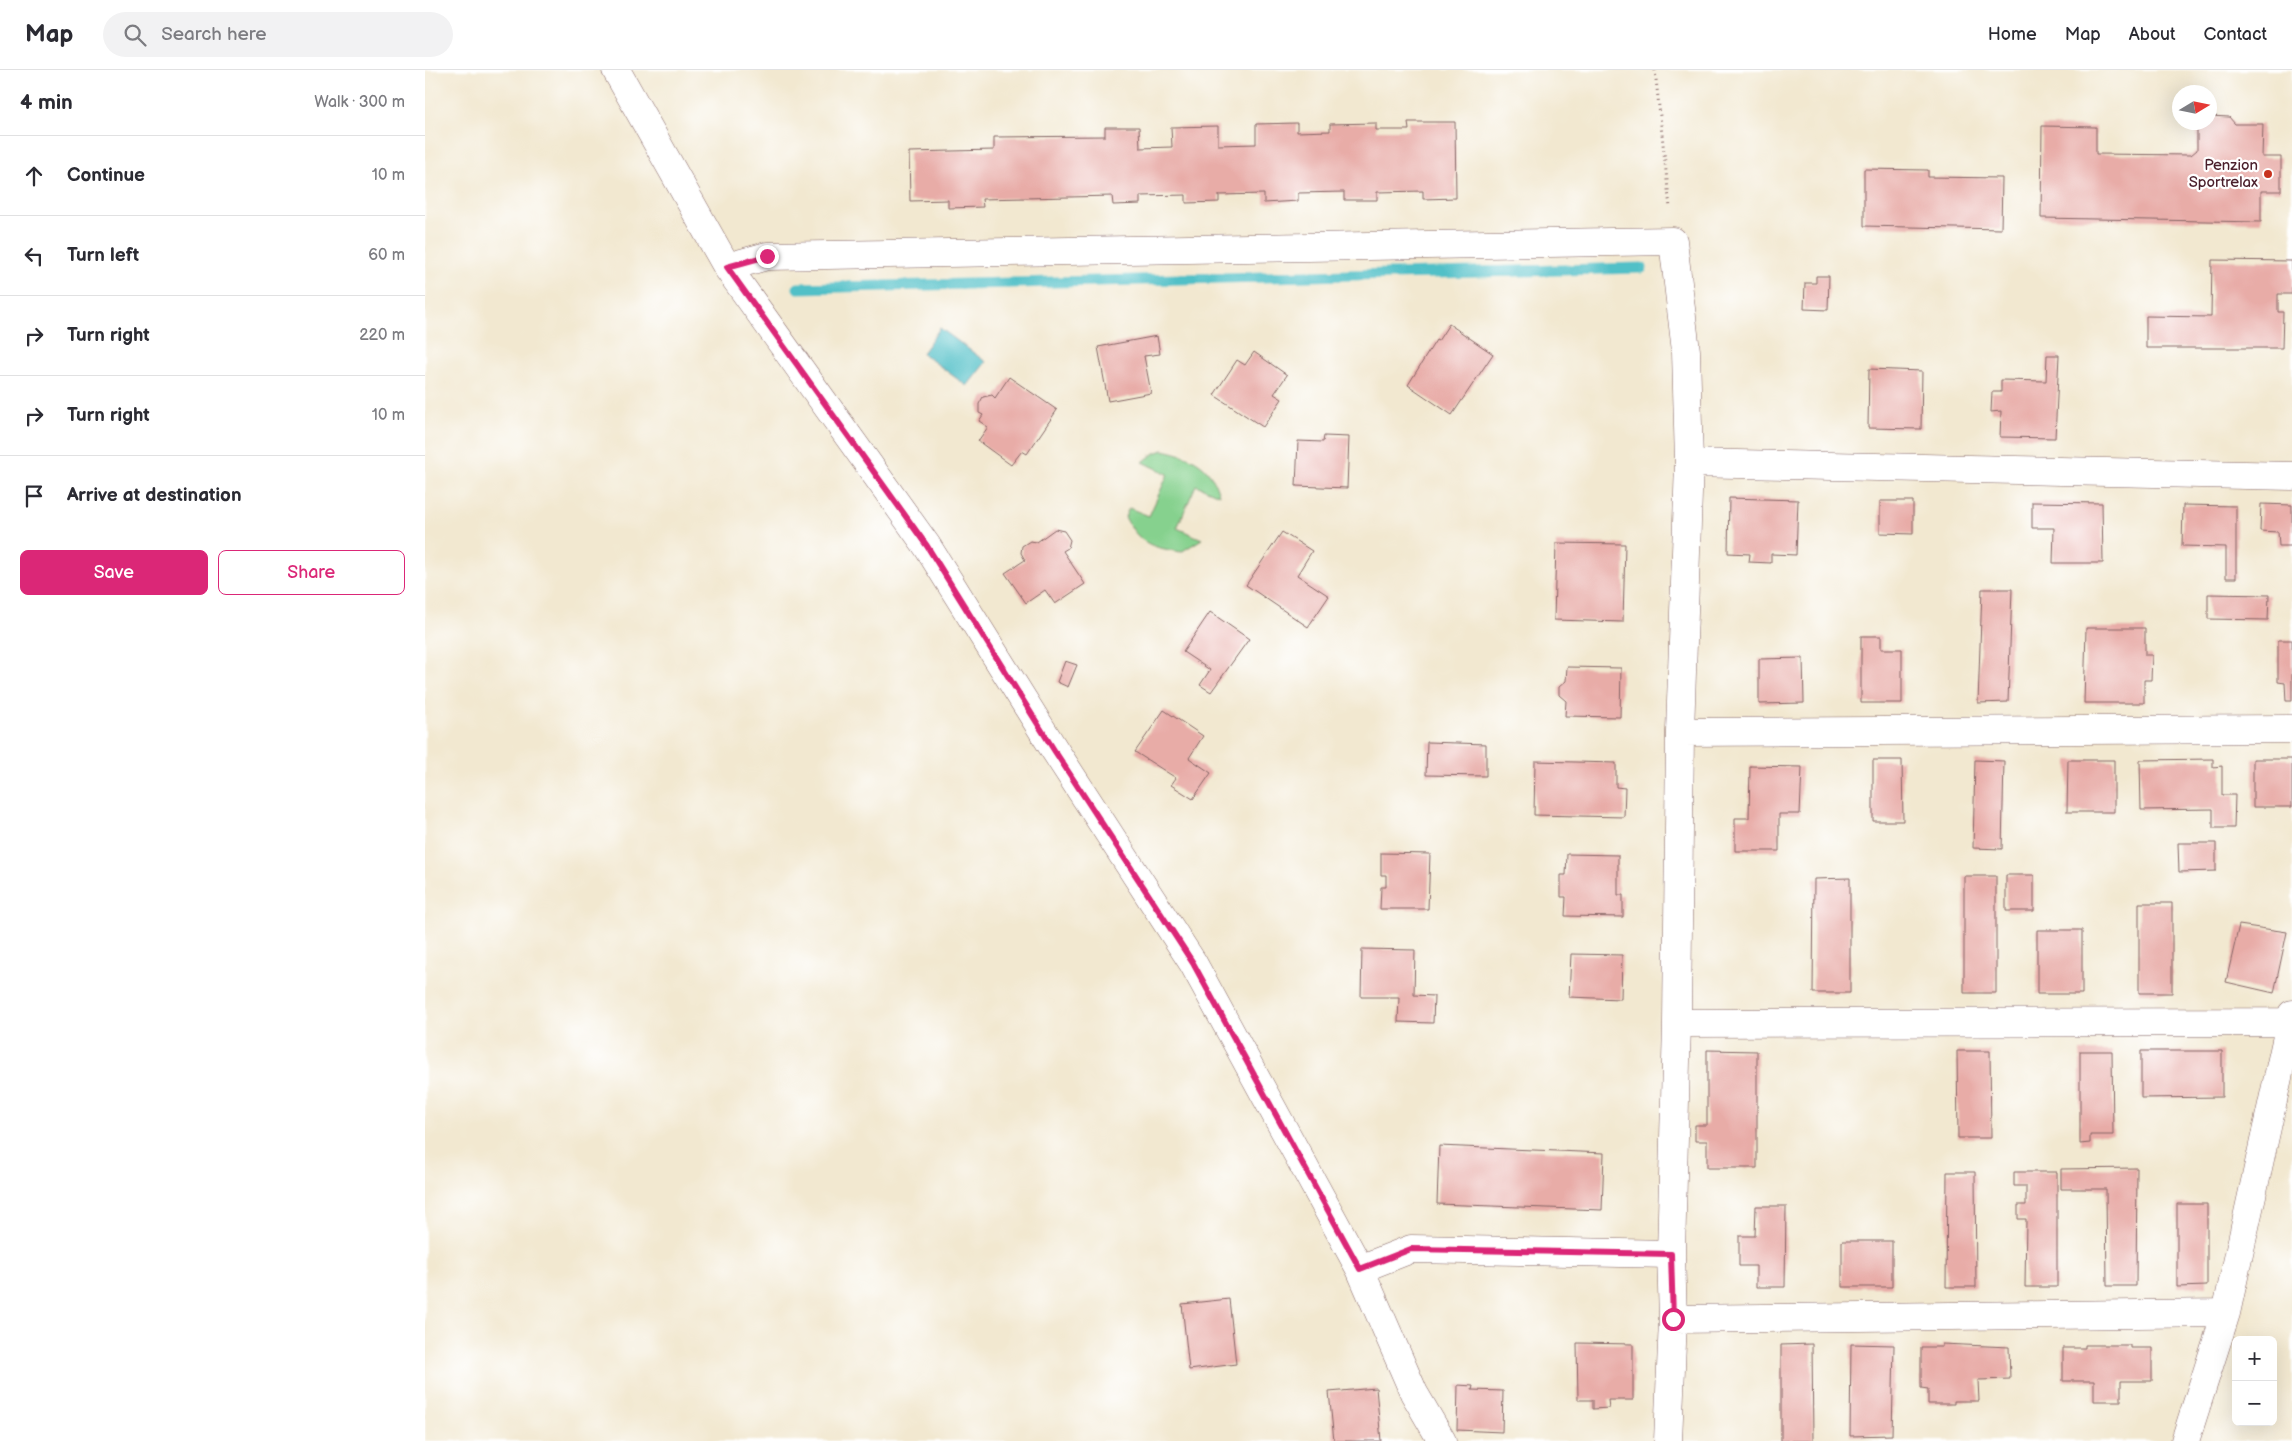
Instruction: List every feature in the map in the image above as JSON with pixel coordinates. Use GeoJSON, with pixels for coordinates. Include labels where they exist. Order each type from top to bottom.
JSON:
{"type":"FeatureCollection","features":[{"type":"Feature","properties":{"kind":"street"},"geometry":{"type":"LineString","coordinates":[[616,70],[727,267],[927,546],[1054,750],[1193,963],[1360,1269],[1414,1393],[1442,1441]]}},
{"type":"Feature","properties":{"kind":"street"},"geometry":{"type":"LineString","coordinates":[[727,267],[767,256],[1673,241],[1686,351],[1689,463],[1680,732],[1677,1023],[1671,1254],[1673,1319],[1669,1441]]}},
{"type":"Feature","properties":{"kind":"street"},"geometry":{"type":"LineString","coordinates":[[1689,463],[2292,476]]}},
{"type":"Feature","properties":{"kind":"street"},"geometry":{"type":"LineString","coordinates":[[1680,732],[2292,729]]}},
{"type":"Feature","properties":{"kind":"street"},"geometry":{"type":"LineString","coordinates":[[1677,1023],[2291,1018],[2226,1313],[2185,1441]]}},
{"type":"Feature","properties":{"kind":"street"},"geometry":{"type":"LineString","coordinates":[[1360,1269],[1411,1249],[1671,1254]]}},
{"type":"Feature","properties":{"kind":"street"},"geometry":{"type":"LineString","coordinates":[[1673,1319],[2226,1313]]}},
{"type":"Feature","properties":{"kind":"path"},"geometry":{"type":"LineString","coordinates":[[1655,70],[1673,241]]}},
{"type":"Feature","properties":{"kind":"green space"},"geometry":{"type":"Polygon","coordinates":[[[1163,450],[1183,455],[1199,463],[1211,476],[1219,495],[1196,485],[1177,528],[1202,539],[1181,552],[1147,543],[1136,534],[1125,517],[1129,508],[1149,516],[1168,474],[1143,462],[1153,454],[1163,450]]]}},
{"type":"Feature","properties":{"kind":"water"},"geometry":{"type":"Polygon","coordinates":[[[940,328],[986,362],[967,386],[922,353],[940,328]]]}},
{"type":"Feature","properties":{"kind":"building"},"geometry":{"type":"Polygon","coordinates":[[[2217,116],[2229,117],[2235,124],[2263,124],[2262,157],[2281,157],[2281,191],[2261,191],[2261,222],[2041,218],[2042,126],[2096,127],[2096,154],[2191,155],[2197,150],[2197,130],[2217,130],[2217,116]]]}},
{"type":"Feature","properties":{"kind":"building"},"geometry":{"type":"Polygon","coordinates":[[[1408,122],[1455,122],[1456,198],[1423,199],[1423,191],[1377,192],[1377,200],[1344,200],[1344,192],[1298,193],[1298,201],[1264,203],[1264,194],[1219,195],[1219,202],[1186,203],[1186,195],[1140,196],[1140,204],[1113,205],[1112,196],[982,199],[983,207],[948,208],[948,200],[910,201],[909,152],[994,150],[994,137],[1105,136],[1105,127],[1139,127],[1140,148],[1172,147],[1171,127],[1218,126],[1218,145],[1256,144],[1256,124],[1297,123],[1297,132],[1330,131],[1330,124],[1376,123],[1376,130],[1409,130],[1408,122]]]}},
{"type":"Feature","properties":{"kind":"building"},"geometry":{"type":"Polygon","coordinates":[[[1864,169],[1928,170],[1928,177],[2002,178],[2001,229],[1864,226],[1864,169]]]}},
{"type":"Feature","properties":{"kind":"building"},"geometry":{"type":"Polygon","coordinates":[[[2212,260],[2292,261],[2292,294],[2278,294],[2278,312],[2283,312],[2282,348],[2146,348],[2146,316],[2211,317],[2212,260]]]}},
{"type":"Feature","properties":{"kind":"building"},"geometry":{"type":"Polygon","coordinates":[[[1816,276],[1829,276],[1828,310],[1804,309],[1805,283],[1816,283],[1816,276]]]}},
{"type":"Feature","properties":{"kind":"building"},"geometry":{"type":"Polygon","coordinates":[[[1449,324],[1493,354],[1452,415],[1408,385],[1436,340],[1438,341],[1449,324]]]}},
{"type":"Feature","properties":{"kind":"building"},"geometry":{"type":"Polygon","coordinates":[[[1157,336],[1160,354],[1144,356],[1151,393],[1108,401],[1098,347],[1157,336]]]}},
{"type":"Feature","properties":{"kind":"building"},"geometry":{"type":"Polygon","coordinates":[[[1254,352],[1287,375],[1274,394],[1282,399],[1263,427],[1214,395],[1237,360],[1245,365],[1254,352]]]}},
{"type":"Feature","properties":{"kind":"building"},"geometry":{"type":"Polygon","coordinates":[[[2047,355],[2059,355],[2055,438],[2000,437],[2001,411],[1991,412],[1992,392],[2001,392],[2001,380],[2046,381],[2047,355]]]}},
{"type":"Feature","properties":{"kind":"building"},"geometry":{"type":"Polygon","coordinates":[[[1869,369],[1922,371],[1921,429],[1868,428],[1869,369]]]}},
{"type":"Feature","properties":{"kind":"building"},"geometry":{"type":"Polygon","coordinates":[[[1009,377],[1057,410],[1027,454],[1022,451],[1011,465],[978,441],[988,427],[979,421],[983,415],[979,413],[979,404],[983,397],[992,395],[995,398],[1009,377]]]}},
{"type":"Feature","properties":{"kind":"building"},"geometry":{"type":"Polygon","coordinates":[[[1324,436],[1349,437],[1347,488],[1296,486],[1298,441],[1323,442],[1324,436]]]}},
{"type":"Feature","properties":{"kind":"building"},"geometry":{"type":"Polygon","coordinates":[[[1729,498],[1798,500],[1796,555],[1771,554],[1771,563],[1749,562],[1750,554],[1728,553],[1729,498]]]}},
{"type":"Feature","properties":{"kind":"building"},"geometry":{"type":"Polygon","coordinates":[[[1880,501],[1913,501],[1913,534],[1880,533],[1880,501]]]}},
{"type":"Feature","properties":{"kind":"building"},"geometry":{"type":"Polygon","coordinates":[[[2032,502],[2102,503],[2103,563],[2053,563],[2054,528],[2032,528],[2032,502]]]}},
{"type":"Feature","properties":{"kind":"building"},"geometry":{"type":"Polygon","coordinates":[[[2261,504],[2292,505],[2292,546],[2279,546],[2278,532],[2260,531],[2261,504]]]}},
{"type":"Feature","properties":{"kind":"building"},"geometry":{"type":"Polygon","coordinates":[[[2183,505],[2236,506],[2236,578],[2226,578],[2226,547],[2182,546],[2183,505]]]}},
{"type":"Feature","properties":{"kind":"building"},"geometry":{"type":"Polygon","coordinates":[[[1055,529],[1064,531],[1070,540],[1068,548],[1063,551],[1085,584],[1055,604],[1045,590],[1026,603],[1005,573],[1025,560],[1021,553],[1022,546],[1030,541],[1037,542],[1055,529]]]}},
{"type":"Feature","properties":{"kind":"building"},"geometry":{"type":"Polygon","coordinates":[[[1282,532],[1312,551],[1297,575],[1329,596],[1308,627],[1246,585],[1282,532]]]}},
{"type":"Feature","properties":{"kind":"building"},"geometry":{"type":"Polygon","coordinates":[[[1556,543],[1625,544],[1623,622],[1554,620],[1556,543]]]}},
{"type":"Feature","properties":{"kind":"building"},"geometry":{"type":"Polygon","coordinates":[[[1982,589],[2012,589],[2008,702],[1978,703],[1982,589]]]}},
{"type":"Feature","properties":{"kind":"building"},"geometry":{"type":"Polygon","coordinates":[[[2208,594],[2269,595],[2268,620],[2208,619],[2208,594]]]}},
{"type":"Feature","properties":{"kind":"building"},"geometry":{"type":"Polygon","coordinates":[[[1210,612],[1249,639],[1211,692],[1200,685],[1210,670],[1183,652],[1210,612]]]}},
{"type":"Feature","properties":{"kind":"building"},"geometry":{"type":"Polygon","coordinates":[[[2086,628],[2145,628],[2145,655],[2152,655],[2151,680],[2144,680],[2144,703],[2084,703],[2086,628]]]}},
{"type":"Feature","properties":{"kind":"building"},"geometry":{"type":"Polygon","coordinates":[[[1861,636],[1881,636],[1881,649],[1902,649],[1902,703],[1861,703],[1861,636]]]}},
{"type":"Feature","properties":{"kind":"building"},"geometry":{"type":"Polygon","coordinates":[[[2278,640],[2292,640],[2292,701],[2286,701],[2285,683],[2278,682],[2278,640]]]}},
{"type":"Feature","properties":{"kind":"building"},"geometry":{"type":"Polygon","coordinates":[[[1803,658],[1804,703],[1759,704],[1759,659],[1803,658]]]}},
{"type":"Feature","properties":{"kind":"building"},"geometry":{"type":"Polygon","coordinates":[[[1065,661],[1077,665],[1068,687],[1057,682],[1065,661]]]}},
{"type":"Feature","properties":{"kind":"building"},"geometry":{"type":"Polygon","coordinates":[[[1567,667],[1621,668],[1620,717],[1565,716],[1566,701],[1559,695],[1559,687],[1566,681],[1567,667]]]}},
{"type":"Feature","properties":{"kind":"building"},"geometry":{"type":"Polygon","coordinates":[[[1164,710],[1203,736],[1189,758],[1211,773],[1193,799],[1171,785],[1176,778],[1135,752],[1164,710]]]}},
{"type":"Feature","properties":{"kind":"building"},"geometry":{"type":"Polygon","coordinates":[[[1427,742],[1486,744],[1486,776],[1426,775],[1427,742]]]}},
{"type":"Feature","properties":{"kind":"building"},"geometry":{"type":"Polygon","coordinates":[[[2213,759],[2213,767],[2222,766],[2222,795],[2235,795],[2234,828],[2213,828],[2213,809],[2141,810],[2140,760],[2213,759]]]}},
{"type":"Feature","properties":{"kind":"building"},"geometry":{"type":"Polygon","coordinates":[[[2253,759],[2292,759],[2292,807],[2253,807],[2253,759]]]}},
{"type":"Feature","properties":{"kind":"building"},"geometry":{"type":"Polygon","coordinates":[[[1873,760],[1902,760],[1903,821],[1873,821],[1873,760]]]}},
{"type":"Feature","properties":{"kind":"building"},"geometry":{"type":"Polygon","coordinates":[[[1975,760],[2004,761],[2002,849],[1973,848],[1975,760]]]}},
{"type":"Feature","properties":{"kind":"building"},"geometry":{"type":"Polygon","coordinates":[[[2068,760],[2114,760],[2114,812],[2067,812],[2068,760]]]}},
{"type":"Feature","properties":{"kind":"building"},"geometry":{"type":"Polygon","coordinates":[[[1535,761],[1616,763],[1616,787],[1625,788],[1624,817],[1534,815],[1535,761]]]}},
{"type":"Feature","properties":{"kind":"building"},"geometry":{"type":"Polygon","coordinates":[[[1750,766],[1802,767],[1800,814],[1779,814],[1779,851],[1735,851],[1735,818],[1749,818],[1750,766]]]}},
{"type":"Feature","properties":{"kind":"building"},"geometry":{"type":"Polygon","coordinates":[[[2178,843],[2216,843],[2216,871],[2179,872],[2178,843]]]}},
{"type":"Feature","properties":{"kind":"building"},"geometry":{"type":"Polygon","coordinates":[[[1381,853],[1430,854],[1428,909],[1380,909],[1381,887],[1386,887],[1386,875],[1381,875],[1381,853]]]}},
{"type":"Feature","properties":{"kind":"building"},"geometry":{"type":"Polygon","coordinates":[[[1567,854],[1618,855],[1618,895],[1623,895],[1623,917],[1565,916],[1566,897],[1561,897],[1561,875],[1566,875],[1567,854]]]}},
{"type":"Feature","properties":{"kind":"building"},"geometry":{"type":"Polygon","coordinates":[[[2006,875],[2034,875],[2034,911],[2006,911],[2006,875]]]}},
{"type":"Feature","properties":{"kind":"building"},"geometry":{"type":"Polygon","coordinates":[[[1964,876],[1996,876],[1996,993],[1964,993],[1964,876]]]}},
{"type":"Feature","properties":{"kind":"building"},"geometry":{"type":"Polygon","coordinates":[[[1850,878],[1850,993],[1813,993],[1814,879],[1850,878]]]}},
{"type":"Feature","properties":{"kind":"building"},"geometry":{"type":"Polygon","coordinates":[[[2139,903],[2172,903],[2172,993],[2139,993],[2139,903]]]}},
{"type":"Feature","properties":{"kind":"building"},"geometry":{"type":"Polygon","coordinates":[[[2239,925],[2287,932],[2274,993],[2226,982],[2239,925]]]}},
{"type":"Feature","properties":{"kind":"building"},"geometry":{"type":"Polygon","coordinates":[[[2037,930],[2082,930],[2082,994],[2037,994],[2037,930]]]}},
{"type":"Feature","properties":{"kind":"building"},"geometry":{"type":"Polygon","coordinates":[[[1362,949],[1415,950],[1414,995],[1434,996],[1433,1023],[1398,1022],[1399,997],[1361,997],[1362,949]]]}},
{"type":"Feature","properties":{"kind":"building"},"geometry":{"type":"Polygon","coordinates":[[[1571,954],[1622,955],[1621,999],[1569,997],[1571,954]]]}},
{"type":"Feature","properties":{"kind":"building"},"geometry":{"type":"Polygon","coordinates":[[[1707,1050],[1757,1051],[1757,1168],[1707,1168],[1707,1141],[1695,1141],[1695,1125],[1707,1125],[1707,1050]]]}},
{"type":"Feature","properties":{"kind":"building"},"geometry":{"type":"Polygon","coordinates":[[[1957,1051],[1990,1051],[1991,1138],[1958,1138],[1957,1051]]]}},
{"type":"Feature","properties":{"kind":"building"},"geometry":{"type":"Polygon","coordinates":[[[2080,1051],[2112,1051],[2113,1135],[2090,1135],[2090,1143],[2080,1144],[2080,1051]]]}},
{"type":"Feature","properties":{"kind":"building"},"geometry":{"type":"Polygon","coordinates":[[[2141,1051],[2222,1051],[2222,1097],[2141,1098],[2141,1051]]]}},
{"type":"Feature","properties":{"kind":"building"},"geometry":{"type":"Polygon","coordinates":[[[1439,1146],[1604,1153],[1602,1210],[1437,1204],[1439,1146]]]}},
{"type":"Feature","properties":{"kind":"building"},"geometry":{"type":"Polygon","coordinates":[[[2137,1168],[2136,1286],[2107,1286],[2106,1189],[2061,1189],[2061,1169],[2137,1168]]]}},
{"type":"Feature","properties":{"kind":"building"},"geometry":{"type":"Polygon","coordinates":[[[1947,1172],[1975,1172],[1976,1287],[1946,1287],[1947,1172]]]}},
{"type":"Feature","properties":{"kind":"building"},"geometry":{"type":"Polygon","coordinates":[[[2014,1172],[2057,1172],[2057,1287],[2025,1287],[2026,1219],[2018,1219],[2018,1205],[2026,1205],[2026,1186],[2014,1186],[2014,1172]]]}},
{"type":"Feature","properties":{"kind":"building"},"geometry":{"type":"Polygon","coordinates":[[[2177,1204],[2207,1204],[2207,1286],[2177,1287],[2177,1204]]]}},
{"type":"Feature","properties":{"kind":"building"},"geometry":{"type":"Polygon","coordinates":[[[1756,1206],[1786,1206],[1785,1287],[1756,1287],[1756,1266],[1739,1266],[1739,1236],[1755,1236],[1756,1206]]]}},
{"type":"Feature","properties":{"kind":"building"},"geometry":{"type":"Polygon","coordinates":[[[1842,1241],[1892,1241],[1892,1287],[1842,1287],[1842,1241]]]}},
{"type":"Feature","properties":{"kind":"building"},"geometry":{"type":"Polygon","coordinates":[[[1229,1299],[1236,1364],[1189,1370],[1182,1304],[1229,1299]]]}},
{"type":"Feature","properties":{"kind":"building"},"geometry":{"type":"Polygon","coordinates":[[[1577,1343],[1633,1344],[1633,1400],[1608,1400],[1609,1408],[1593,1409],[1593,1400],[1578,1400],[1577,1343]]]}},
{"type":"Feature","properties":{"kind":"building"},"geometry":{"type":"Polygon","coordinates":[[[1812,1344],[1813,1441],[1781,1441],[1781,1345],[1812,1344]]]}},
{"type":"Feature","properties":{"kind":"building"},"geometry":{"type":"Polygon","coordinates":[[[1851,1344],[1894,1345],[1892,1435],[1850,1436],[1851,1344]]]}},
{"type":"Feature","properties":{"kind":"building"},"geometry":{"type":"Polygon","coordinates":[[[1942,1344],[2009,1347],[2010,1379],[1978,1380],[1979,1401],[1954,1401],[1954,1404],[1928,1404],[1928,1389],[1921,1388],[1921,1347],[1942,1347],[1942,1344]]]}},
{"type":"Feature","properties":{"kind":"building"},"geometry":{"type":"Polygon","coordinates":[[[2085,1345],[2130,1345],[2130,1348],[2152,1348],[2152,1381],[2121,1381],[2121,1401],[2094,1401],[2094,1381],[2063,1381],[2063,1348],[2085,1348],[2085,1345]]]}},
{"type":"Feature","properties":{"kind":"building"},"geometry":{"type":"Polygon","coordinates":[[[1458,1385],[1473,1386],[1472,1390],[1503,1391],[1502,1432],[1457,1430],[1458,1385]]]}},
{"type":"Feature","properties":{"kind":"building"},"geometry":{"type":"Polygon","coordinates":[[[1376,1388],[1381,1441],[1334,1441],[1329,1392],[1376,1388]]]}},
{"type":"Feature","properties":{"kind":"waterway"},"geometry":{"type":"LineString","coordinates":[[798,288],[1642,268]]}},
{"type":"Feature","properties":{"kind":"place","name":"Penzion Sportrelax"},"geometry":{"type":"Point","coordinates":[2268,174]}},
{"type":"Feature","properties":{"kind":"route"},"geometry":{"type":"LineString","coordinates":[[767,256],[727,267],[927,546],[1054,750],[1193,963],[1360,1269],[1411,1249],[1671,1254],[1673,1319]]}}]}
